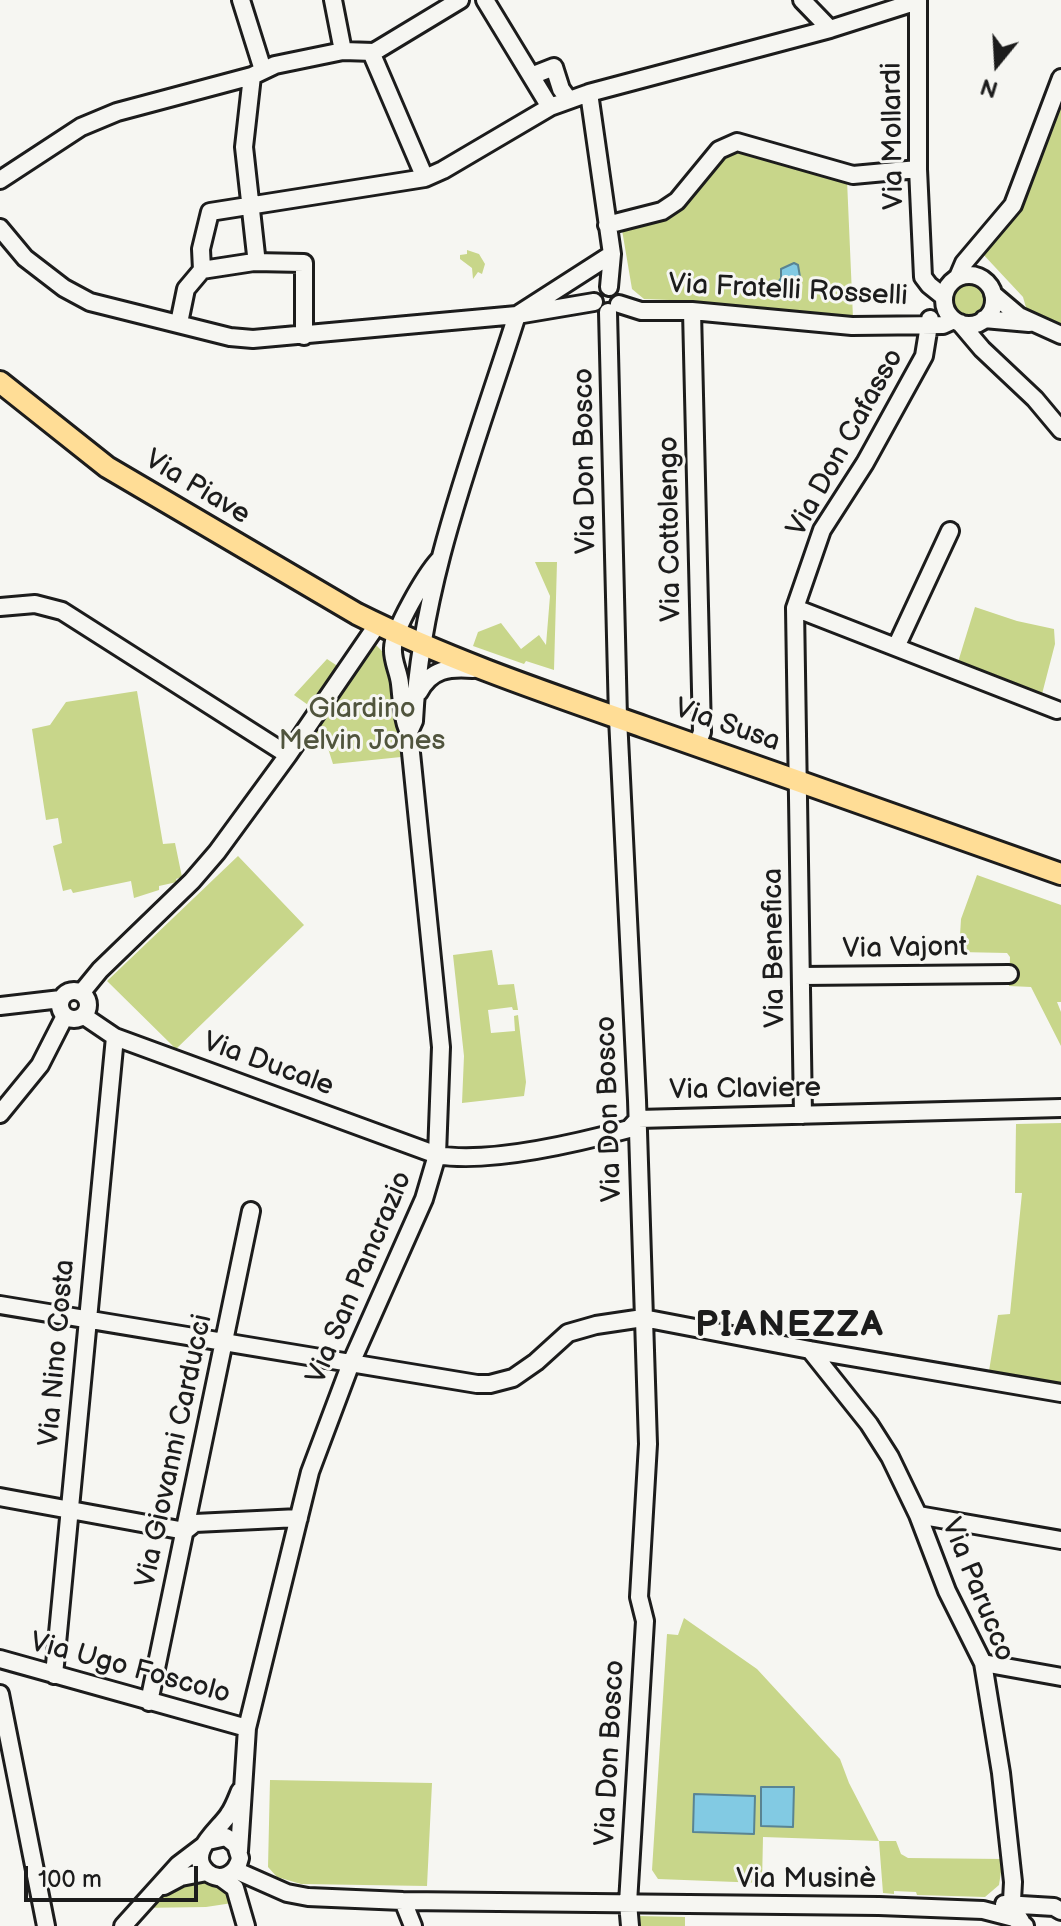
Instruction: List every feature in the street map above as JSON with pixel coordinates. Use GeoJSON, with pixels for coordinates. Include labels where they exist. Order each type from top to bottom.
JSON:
{"type":"FeatureCollection","features":[{"type":"Feature","properties":{"kind":"main road","name":"Via Piave"},"geometry":{"type":"LineString","coordinates":[[0,382],[107,467],[386,629]]}},
{"type":"Feature","properties":{"kind":"main road","name":"Via Susa"},"geometry":{"type":"LineString","coordinates":[[386,629],[618,718],[1061,874]]}},
{"type":"Feature","properties":{"kind":"street"},"geometry":{"type":"LineString","coordinates":[[241,0],[258,73],[244,135],[256,255],[254,262]]}},
{"type":"Feature","properties":{"kind":"street"},"geometry":{"type":"LineString","coordinates":[[333,0],[343,51]]}},
{"type":"Feature","properties":{"kind":"street"},"geometry":{"type":"LineString","coordinates":[[0,180],[81,127],[105,117],[258,73],[275,65],[343,51],[371,52],[460,0]]}},
{"type":"Feature","properties":{"kind":"street"},"geometry":{"type":"LineString","coordinates":[[485,0],[531,76],[560,103],[580,110],[592,127]]}},
{"type":"Feature","properties":{"kind":"street"},"geometry":{"type":"LineString","coordinates":[[802,0],[830,29]]}},
{"type":"Feature","properties":{"kind":"street"},"geometry":{"type":"LineString","coordinates":[[202,270],[201,249],[210,212],[425,178],[560,103],[830,29],[918,0]]}},
{"type":"Feature","properties":{"kind":"street","name":"Via Mollardi"},"geometry":{"type":"LineString","coordinates":[[918,0],[918,169],[924,270]]}},
{"type":"Feature","properties":{"kind":"street"},"geometry":{"type":"LineString","coordinates":[[371,52],[425,178]]}},
{"type":"Feature","properties":{"kind":"street"},"geometry":{"type":"LineString","coordinates":[[531,76],[554,67],[561,89],[560,103]]}},
{"type":"Feature","properties":{"kind":"street"},"geometry":{"type":"LineString","coordinates":[[928,322],[964,263],[1013,205],[1061,78]]}},
{"type":"Feature","properties":{"kind":"street"},"geometry":{"type":"LineString","coordinates":[[589,93],[612,254],[609,287]]}},
{"type":"Feature","properties":{"kind":"street"},"geometry":{"type":"LineString","coordinates":[[607,225],[662,211],[677,201],[719,150],[737,142],[853,175],[918,169]]}},
{"type":"Feature","properties":{"kind":"street"},"geometry":{"type":"LineString","coordinates":[[0,228],[25,258],[64,288],[90,302],[230,337],[304,336],[522,314],[594,302]]}},
{"type":"Feature","properties":{"kind":"street"},"geometry":{"type":"LineString","coordinates":[[976,249],[976,276]]}},
{"type":"Feature","properties":{"kind":"street"},"geometry":{"type":"LineString","coordinates":[[409,733],[414,721],[422,645],[439,560],[522,314],[612,254]]}},
{"type":"Feature","properties":{"kind":"street"},"geometry":{"type":"LineString","coordinates":[[179,323],[186,289],[202,270],[254,262],[304,263],[304,336]]}},
{"type":"Feature","properties":{"kind":"street"},"geometry":{"type":"LineString","coordinates":[[1061,335],[1010,311],[993,294],[987,282],[976,276],[955,279],[924,270],[924,281],[944,300],[957,322],[1035,399],[1061,430]]}},
{"type":"Feature","properties":{"kind":"street"},"geometry":{"type":"LineString","coordinates":[[609,287],[616,291],[613,308],[598,310],[594,302],[597,291],[609,287]]}},
{"type":"Feature","properties":{"kind":"street"},"geometry":{"type":"LineString","coordinates":[[992,358],[983,339],[982,321],[992,311],[993,294]]}},
{"type":"Feature","properties":{"kind":"street","name":"Via Fratelli Rosselli"},"geometry":{"type":"LineString","coordinates":[[613,308],[692,311],[852,326],[904,327],[928,322],[943,325],[957,322]]}},
{"type":"Feature","properties":{"kind":"street","name":"Via Don Bosco"},"geometry":{"type":"LineString","coordinates":[[613,308],[618,718],[638,1119],[648,1444],[639,1597],[645,1621],[628,1903]]}},
{"type":"Feature","properties":{"kind":"street","name":"Via Cottolengo"},"geometry":{"type":"LineString","coordinates":[[692,311],[702,732],[697,745]]}},
{"type":"Feature","properties":{"kind":"street","name":"Via Don Cafasso"},"geometry":{"type":"LineString","coordinates":[[799,781],[795,608],[822,530],[907,391],[924,356],[928,322]]}},
{"type":"Feature","properties":{"kind":"street"},"geometry":{"type":"LineString","coordinates":[[957,322],[1030,323]]}},
{"type":"Feature","properties":{"kind":"street"},"geometry":{"type":"LineString","coordinates":[[896,647],[950,531]]}},
{"type":"Feature","properties":{"kind":"street"},"geometry":{"type":"LineString","coordinates":[[82,992],[217,852],[439,560]]}},
{"type":"Feature","properties":{"kind":"street"},"geometry":{"type":"LineString","coordinates":[[0,607],[35,604],[62,611],[288,755]]}},
{"type":"Feature","properties":{"kind":"street"},"geometry":{"type":"LineString","coordinates":[[795,608],[1057,710]]}},
{"type":"Feature","properties":{"kind":"street"},"geometry":{"type":"LineString","coordinates":[[386,629],[399,675]]}},
{"type":"Feature","properties":{"kind":"street"},"geometry":{"type":"LineString","coordinates":[[409,733],[404,721],[400,664],[406,652],[422,645]]}},
{"type":"Feature","properties":{"kind":"street"},"geometry":{"type":"LineString","coordinates":[[415,701],[433,673],[457,667],[487,670]]}},
{"type":"Feature","properties":{"kind":"street","name":"Via San Pancrazio"},"geometry":{"type":"LineString","coordinates":[[229,1867],[244,1795],[242,1785],[247,1728],[310,1472],[351,1363],[424,1199],[437,1155],[441,1047],[409,733]]}},
{"type":"Feature","properties":{"kind":"street","name":"Via Benefica"},"geometry":{"type":"LineString","coordinates":[[799,781],[803,1115]]}},
{"type":"Feature","properties":{"kind":"street","name":"Via Vajont"},"geometry":{"type":"LineString","coordinates":[[802,976],[1009,974]]}},
{"type":"Feature","properties":{"kind":"street"},"geometry":{"type":"LineString","coordinates":[[0,1006],[61,999],[68,992],[82,992]]}},
{"type":"Feature","properties":{"kind":"street"},"geometry":{"type":"LineString","coordinates":[[61,999],[60,1009],[65,1016],[73,1019],[84,1016],[89,1004],[82,992]]}},
{"type":"Feature","properties":{"kind":"street"},"geometry":{"type":"LineString","coordinates":[[0,1114],[40,1065],[65,1016]]}},
{"type":"Feature","properties":{"kind":"street","name":"Via Ducale"},"geometry":{"type":"LineString","coordinates":[[84,1016],[115,1037],[437,1155]]}},
{"type":"Feature","properties":{"kind":"street","name":"Via Nino Costa"},"geometry":{"type":"LineString","coordinates":[[54,1675],[115,1037]]}},
{"type":"Feature","properties":{"kind":"street","name":"Via Claviere"},"geometry":{"type":"LineString","coordinates":[[437,1155],[454,1158],[543,1149],[629,1129],[638,1119],[1061,1108]]}},
{"type":"Feature","properties":{"kind":"street","name":"Via Giovanni Carducci"},"geometry":{"type":"LineString","coordinates":[[149,1702],[251,1211]]}},
{"type":"Feature","properties":{"kind":"street"},"geometry":{"type":"LineString","coordinates":[[0,1305],[490,1384],[523,1372],[568,1333],[643,1318],[1061,1393]]}},
{"type":"Feature","properties":{"kind":"street","name":"Via Parucco"},"geometry":{"type":"LineString","coordinates":[[810,1350],[869,1424],[890,1457],[918,1515],[947,1591],[983,1663],[1001,1773],[1013,1882],[1012,1903]]}},
{"type":"Feature","properties":{"kind":"street"},"geometry":{"type":"LineString","coordinates":[[0,1497],[185,1531],[195,1523],[299,1518]]}},
{"type":"Feature","properties":{"kind":"street"},"geometry":{"type":"LineString","coordinates":[[918,1515],[1061,1540]]}},
{"type":"Feature","properties":{"kind":"street","name":"Via Ugo Foscolo"},"geometry":{"type":"LineString","coordinates":[[0,1659],[247,1728]]}},
{"type":"Feature","properties":{"kind":"street"},"geometry":{"type":"LineString","coordinates":[[983,1663],[1061,1677]]}},
{"type":"Feature","properties":{"kind":"street"},"geometry":{"type":"LineString","coordinates":[[0,1694],[46,1926]]}},
{"type":"Feature","properties":{"kind":"street","name":"Via San Pancrazio"},"geometry":{"type":"LineString","coordinates":[[123,1926],[178,1865],[205,1843],[230,1813],[242,1785]]}},
{"type":"Feature","properties":{"kind":"street"},"geometry":{"type":"LineString","coordinates":[[229,1867],[200,1857],[205,1843],[226,1837],[232,1840],[229,1867],[245,1923]]}},
{"type":"Feature","properties":{"kind":"street"},"geometry":{"type":"LineString","coordinates":[[159,1888],[181,1877],[229,1867]]}},
{"type":"Feature","properties":{"kind":"street","name":"Via Musinè"},"geometry":{"type":"LineString","coordinates":[[229,1867],[287,1893],[308,1897],[983,1910]]}},
{"type":"Feature","properties":{"kind":"street"},"geometry":{"type":"LineString","coordinates":[[983,1910],[1013,1882],[1021,1894],[1051,1907]]}},
{"type":"Feature","properties":{"kind":"street"},"geometry":{"type":"LineString","coordinates":[[245,1923],[251,1895],[267,1885]]}},
{"type":"Feature","properties":{"kind":"street"},"geometry":{"type":"LineString","coordinates":[[403,1901],[413,1926]]}},
{"type":"Feature","properties":{"kind":"street"},"geometry":{"type":"LineString","coordinates":[[628,1903],[630,1926]]}},
{"type":"Feature","properties":{"kind":"street"},"geometry":{"type":"LineString","coordinates":[[983,1910],[1012,1903],[1051,1907]]}},
{"type":"Feature","properties":{"kind":"street"},"geometry":{"type":"LineString","coordinates":[[1012,1903],[1014,1911],[1025,1924]]}},
{"type":"Feature","properties":{"kind":"street"},"geometry":{"type":"LineString","coordinates":[[1025,1924],[1036,1911],[1051,1907]]}},
{"type":"Feature","properties":{"kind":"street"},"geometry":{"type":"LineString","coordinates":[[983,1910],[1025,1924]]}},
{"type":"Feature","properties":{"kind":"green space"},"geometry":{"type":"Polygon","coordinates":[[[1061,91],[1061,325],[1027,311],[1023,297],[980,251],[1019,205],[1061,91]]]}},
{"type":"Feature","properties":{"kind":"green space"},"geometry":{"type":"Polygon","coordinates":[[[738,145],[847,180],[853,318],[695,301],[644,299],[632,289],[621,224],[662,215],[738,145]],[[794,263],[780,271],[781,277],[774,292],[780,297],[789,298],[791,278],[798,278],[798,265],[794,263]]]}},
{"type":"Feature","properties":{"kind":"green space"},"geometry":{"type":"Polygon","coordinates":[[[467,250],[479,254],[485,264],[482,274],[478,272],[473,279],[472,268],[460,259],[460,255],[467,254],[467,250]]]}},
{"type":"Feature","properties":{"kind":"green space"},"geometry":{"type":"Polygon","coordinates":[[[968,283],[980,288],[985,300],[980,312],[968,317],[956,312],[951,300],[956,288],[968,283]]]}},
{"type":"Feature","properties":{"kind":"green space"},"geometry":{"type":"Polygon","coordinates":[[[535,562],[557,562],[554,670],[526,661],[524,664],[473,646],[478,632],[501,623],[521,649],[539,635],[546,645],[550,596],[535,562]]]}},
{"type":"Feature","properties":{"kind":"green space"},"geometry":{"type":"Polygon","coordinates":[[[975,607],[1054,629],[1055,644],[1042,694],[958,662],[975,607]]]}},
{"type":"Feature","properties":{"kind":"green space","name":"Giardino Melvin Jones"},"geometry":{"type":"Polygon","coordinates":[[[376,645],[389,663],[401,757],[333,764],[326,742],[314,732],[376,645]]]}},
{"type":"Feature","properties":{"kind":"green space"},"geometry":{"type":"Polygon","coordinates":[[[327,659],[339,667],[318,712],[294,695],[327,659]]]}},
{"type":"Feature","properties":{"kind":"green space"},"geometry":{"type":"Polygon","coordinates":[[[137,691],[163,844],[175,843],[182,877],[176,879],[177,882],[159,886],[159,890],[134,898],[131,881],[73,893],[71,889],[63,891],[53,846],[62,843],[58,818],[46,820],[32,729],[50,725],[66,702],[137,691]]]}},
{"type":"Feature","properties":{"kind":"green space"},"geometry":{"type":"Polygon","coordinates":[[[238,856],[304,925],[176,1049],[107,981],[238,856]]]}},
{"type":"Feature","properties":{"kind":"green space"},"geometry":{"type":"Polygon","coordinates":[[[977,875],[1061,905],[1061,1002],[1057,1002],[1061,1012],[1061,1046],[1031,987],[1009,986],[1010,957],[1007,953],[959,952],[961,919],[977,875]]]}},
{"type":"Feature","properties":{"kind":"green space"},"geometry":{"type":"Polygon","coordinates":[[[492,950],[498,985],[514,984],[518,1010],[512,1007],[488,1010],[491,1033],[515,1031],[514,1016],[518,1015],[526,1082],[524,1096],[462,1103],[464,1056],[453,955],[492,950]]]}},
{"type":"Feature","properties":{"kind":"green space"},"geometry":{"type":"Polygon","coordinates":[[[1061,1123],[1061,1383],[989,1371],[998,1315],[1010,1314],[1022,1193],[1015,1193],[1016,1124],[1061,1123]]]}},
{"type":"Feature","properties":{"kind":"green space"},"geometry":{"type":"Polygon","coordinates":[[[684,1618],[757,1669],[840,1759],[879,1841],[763,1837],[762,1883],[658,1879],[652,1870],[667,1634],[678,1635],[684,1618]]]}},
{"type":"Feature","properties":{"kind":"green space"},"geometry":{"type":"Polygon","coordinates":[[[270,1780],[432,1783],[427,1886],[301,1884],[277,1877],[268,1867],[270,1780]]]}},
{"type":"Feature","properties":{"kind":"green space"},"geometry":{"type":"Polygon","coordinates":[[[879,1841],[896,1841],[901,1854],[908,1858],[1003,1859],[999,1885],[985,1897],[917,1895],[916,1892],[894,1891],[894,1894],[883,1893],[879,1841]]]}},
{"type":"Feature","properties":{"kind":"green space"},"geometry":{"type":"Polygon","coordinates":[[[207,1872],[239,1902],[206,1907],[138,1908],[159,1888],[207,1872]]]}},
{"type":"Feature","properties":{"kind":"green space"},"geometry":{"type":"Polygon","coordinates":[[[638,1916],[685,1917],[685,1926],[639,1926],[638,1916]]]}},
{"type":"Feature","properties":{"kind":"water"},"geometry":{"type":"Polygon","coordinates":[[[794,263],[798,265],[800,277],[791,278],[790,297],[784,299],[776,294],[774,288],[781,278],[781,269],[794,263]]]}},
{"type":"Feature","properties":{"kind":"water"},"geometry":{"type":"Polygon","coordinates":[[[761,1787],[794,1787],[793,1827],[761,1826],[761,1787]]]}},
{"type":"Feature","properties":{"kind":"water"},"geometry":{"type":"Polygon","coordinates":[[[694,1794],[755,1796],[754,1834],[693,1832],[694,1794]]]}},
{"type":"Feature","properties":{"kind":"district","name":"PIANEZZA"},"geometry":{"type":"Point","coordinates":[790,1327]}}]}
